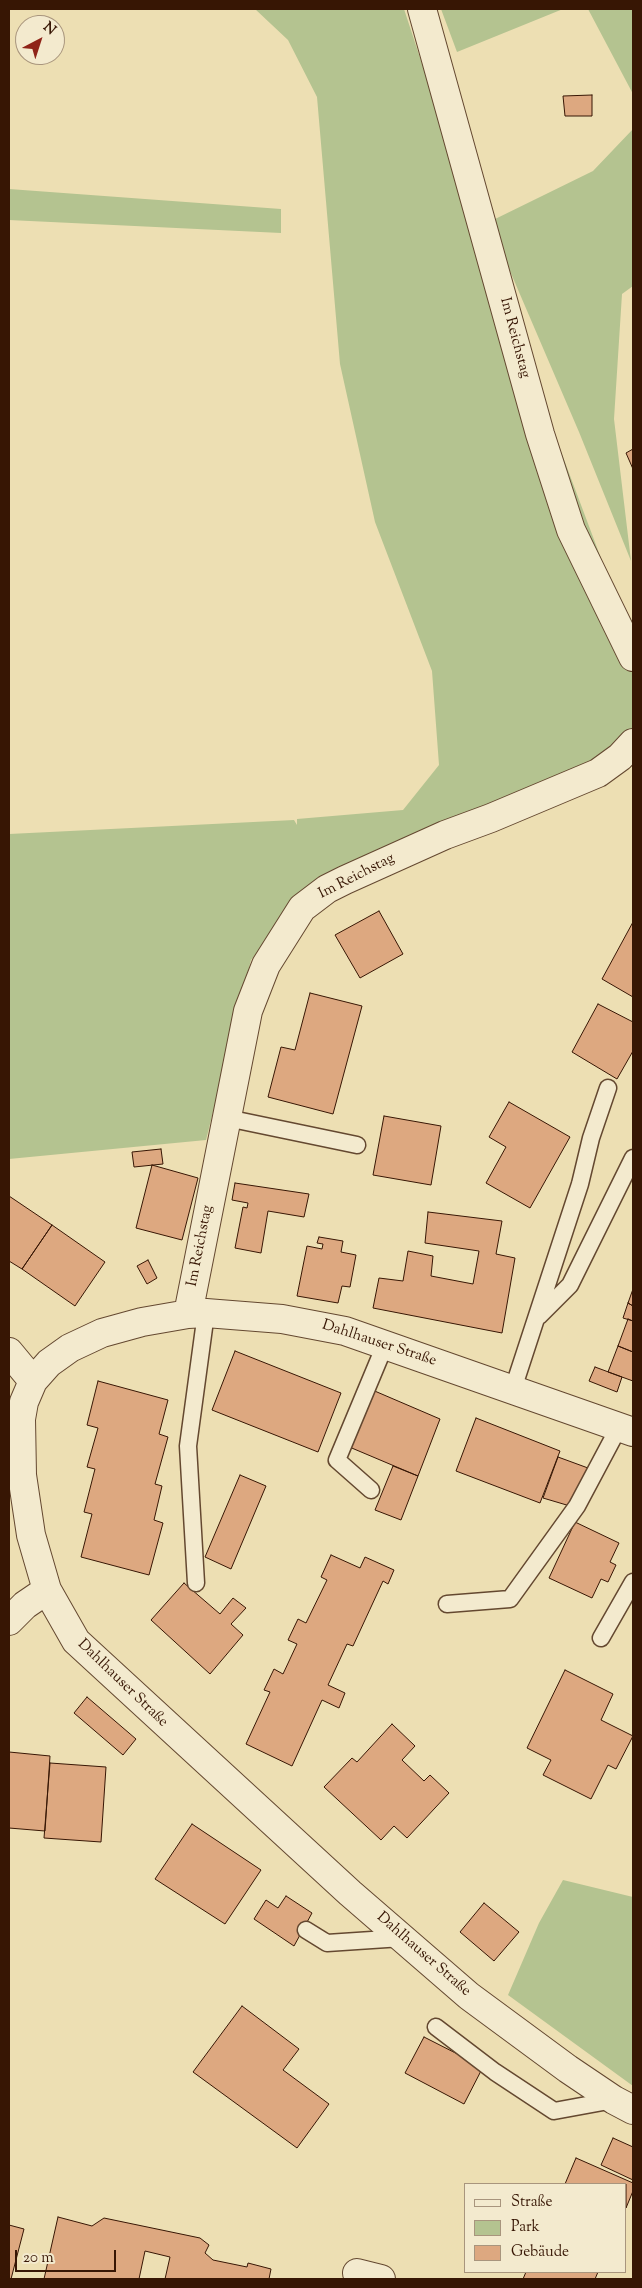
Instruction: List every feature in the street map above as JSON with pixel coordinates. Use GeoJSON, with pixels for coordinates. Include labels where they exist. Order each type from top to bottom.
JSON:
{"type":"FeatureCollection","features":[{"type":"Feature","properties":{"kind":"street","name":"Im Reichstag"},"geometry":{"type":"LineString","coordinates":[[422,9],[540,434],[571,530],[633,657]]}},
{"type":"Feature","properties":{"kind":"street","name":"Im Reichstag"},"geometry":{"type":"LineString","coordinates":[[197,1314],[227,1118],[248,1012],[266,965],[302,908],[327,889],[345,880],[445,835],[491,818],[598,773],[620,757],[633,743]]}},
{"type":"Feature","properties":{"kind":"street","name":"Dahlhauser Straße"},"geometry":{"type":"LineString","coordinates":[[624,2105],[469,1996],[350,1893],[105,1671],[76,1641],[47,1590],[31,1535],[15,1418],[33,1381],[49,1363],[70,1348],[102,1333],[142,1322],[197,1314],[308,1322],[345,1331],[626,1429]]}},
{"type":"Feature","properties":{"kind":"street"},"geometry":{"type":"LineString","coordinates":[[9,1352],[33,1381]]}},
{"type":"Feature","properties":{"kind":"street"},"geometry":{"type":"LineString","coordinates":[[9,1621],[25,1605],[47,1590]]}},
{"type":"Feature","properties":{"kind":"lane"},"geometry":{"type":"LineString","coordinates":[[513,1390],[580,1184],[591,1138],[608,1088]]}},
{"type":"Feature","properties":{"kind":"lane"},"geometry":{"type":"LineString","coordinates":[[227,1118],[356,1145]]}},
{"type":"Feature","properties":{"kind":"lane"},"geometry":{"type":"LineString","coordinates":[[538,1317],[570,1285],[633,1158]]}},
{"type":"Feature","properties":{"kind":"lane"},"geometry":{"type":"LineString","coordinates":[[196,1583],[188,1446],[197,1314]]}},
{"type":"Feature","properties":{"kind":"lane"},"geometry":{"type":"LineString","coordinates":[[372,1490],[337,1460],[385,1345]]}},
{"type":"Feature","properties":{"kind":"lane"},"geometry":{"type":"LineString","coordinates":[[447,1604],[510,1599],[577,1506],[626,1429]]}},
{"type":"Feature","properties":{"kind":"lane"},"geometry":{"type":"LineString","coordinates":[[601,1638],[633,1582]]}},
{"type":"Feature","properties":{"kind":"lane"},"geometry":{"type":"LineString","coordinates":[[306,1930],[327,1943],[402,1938]]}},
{"type":"Feature","properties":{"kind":"lane"},"geometry":{"type":"LineString","coordinates":[[436,2027],[495,2072],[554,2111],[624,2105]]}},
{"type":"Feature","properties":{"kind":"green space"},"geometry":{"type":"Polygon","coordinates":[[[255,9],[404,9],[466,198],[626,625],[633,651],[633,754],[319,881],[318,877],[251,960],[206,1140],[9,1159],[9,834],[294,820],[297,825],[297,819],[403,810],[439,765],[432,671],[375,522],[340,364],[317,97],[288,40],[255,9]]]}},
{"type":"Feature","properties":{"kind":"green space"},"geometry":{"type":"Polygon","coordinates":[[[441,9],[563,9],[457,52],[441,9]]]}},
{"type":"Feature","properties":{"kind":"green space"},"geometry":{"type":"Polygon","coordinates":[[[588,9],[633,9],[633,94],[588,9]]]}},
{"type":"Feature","properties":{"kind":"green space"},"geometry":{"type":"Polygon","coordinates":[[[633,129],[633,286],[622,294],[614,419],[631,561],[579,432],[489,222],[593,171],[633,129]]]}},
{"type":"Feature","properties":{"kind":"green space"},"geometry":{"type":"Polygon","coordinates":[[[9,189],[281,209],[281,233],[9,220],[9,189]]]}},
{"type":"Feature","properties":{"kind":"green space"},"geometry":{"type":"Polygon","coordinates":[[[563,1880],[633,1897],[633,2086],[508,1995],[539,1923],[563,1880]]]}},
{"type":"Feature","properties":{"kind":"building"},"geometry":{"type":"Polygon","coordinates":[[[592,95],[592,116],[565,116],[563,96],[592,95]]]}},
{"type":"Feature","properties":{"kind":"building"},"geometry":{"type":"Polygon","coordinates":[[[633,449],[633,469],[626,453],[633,449]]]}},
{"type":"Feature","properties":{"kind":"building"},"geometry":{"type":"Polygon","coordinates":[[[379,911],[403,954],[360,978],[335,935],[379,911]]]}},
{"type":"Feature","properties":{"kind":"building"},"geometry":{"type":"Polygon","coordinates":[[[633,922],[633,997],[602,979],[633,922]]]}},
{"type":"Feature","properties":{"kind":"building"},"geometry":{"type":"Polygon","coordinates":[[[310,993],[362,1006],[333,1114],[268,1097],[281,1047],[295,1050],[310,993]]]}},
{"type":"Feature","properties":{"kind":"building"},"geometry":{"type":"Polygon","coordinates":[[[598,1004],[633,1022],[633,1051],[617,1079],[572,1052],[598,1004]]]}},
{"type":"Feature","properties":{"kind":"building"},"geometry":{"type":"Polygon","coordinates":[[[509,1102],[570,1137],[530,1208],[486,1183],[506,1147],[489,1137],[509,1102]]]}},
{"type":"Feature","properties":{"kind":"building"},"geometry":{"type":"Polygon","coordinates":[[[384,1116],[441,1126],[431,1185],[373,1175],[384,1116]]]}},
{"type":"Feature","properties":{"kind":"building"},"geometry":{"type":"Polygon","coordinates":[[[161,1149],[163,1164],[134,1167],[132,1152],[161,1149]]]}},
{"type":"Feature","properties":{"kind":"building"},"geometry":{"type":"Polygon","coordinates":[[[152,1165],[198,1178],[182,1240],[136,1228],[152,1165]]]}},
{"type":"Feature","properties":{"kind":"building"},"geometry":{"type":"Polygon","coordinates":[[[235,1183],[309,1194],[304,1217],[268,1211],[261,1253],[235,1248],[243,1207],[247,1208],[248,1203],[232,1200],[235,1183]]]}},
{"type":"Feature","properties":{"kind":"building"},"geometry":{"type":"Polygon","coordinates":[[[9,1196],[52,1225],[22,1269],[9,1261],[9,1196]]]}},
{"type":"Feature","properties":{"kind":"building"},"geometry":{"type":"Polygon","coordinates":[[[428,1212],[502,1221],[496,1254],[515,1258],[502,1333],[373,1308],[379,1278],[403,1281],[408,1251],[433,1256],[431,1276],[473,1284],[479,1251],[425,1243],[428,1212]]]}},
{"type":"Feature","properties":{"kind":"building"},"geometry":{"type":"Polygon","coordinates":[[[52,1225],[105,1262],[75,1306],[22,1269],[52,1225]]]}},
{"type":"Feature","properties":{"kind":"building"},"geometry":{"type":"Polygon","coordinates":[[[319,1237],[343,1241],[341,1252],[356,1255],[350,1287],[342,1286],[338,1303],[297,1296],[307,1246],[322,1249],[323,1244],[317,1243],[319,1237]]]}},
{"type":"Feature","properties":{"kind":"building"},"geometry":{"type":"Polygon","coordinates":[[[148,1260],[157,1278],[147,1284],[137,1266],[148,1260]]]}},
{"type":"Feature","properties":{"kind":"building"},"geometry":{"type":"Polygon","coordinates":[[[633,1289],[633,1306],[628,1303],[633,1289]]]}},
{"type":"Feature","properties":{"kind":"building"},"geometry":{"type":"Polygon","coordinates":[[[628,1303],[633,1306],[633,1321],[623,1318],[628,1303]]]}},
{"type":"Feature","properties":{"kind":"building"},"geometry":{"type":"Polygon","coordinates":[[[628,1319],[633,1321],[633,1352],[618,1346],[628,1319]]]}},
{"type":"Feature","properties":{"kind":"building"},"geometry":{"type":"Polygon","coordinates":[[[618,1346],[633,1352],[633,1381],[608,1372],[618,1346]]]}},
{"type":"Feature","properties":{"kind":"building"},"geometry":{"type":"Polygon","coordinates":[[[235,1351],[341,1393],[318,1452],[212,1410],[235,1351]]]}},
{"type":"Feature","properties":{"kind":"building"},"geometry":{"type":"Polygon","coordinates":[[[595,1367],[622,1377],[617,1392],[589,1381],[595,1367]]]}},
{"type":"Feature","properties":{"kind":"building"},"geometry":{"type":"Polygon","coordinates":[[[98,1381],[168,1400],[159,1434],[168,1437],[155,1484],[162,1486],[154,1520],[163,1523],[149,1575],[81,1557],[92,1514],[84,1512],[95,1469],[87,1467],[98,1428],[87,1425],[98,1381]]]}},
{"type":"Feature","properties":{"kind":"building"},"geometry":{"type":"Polygon","coordinates":[[[370,1389],[440,1419],[418,1476],[347,1446],[370,1389]]]}},
{"type":"Feature","properties":{"kind":"building"},"geometry":{"type":"Polygon","coordinates":[[[476,1418],[560,1451],[540,1503],[456,1471],[476,1418]]]}},
{"type":"Feature","properties":{"kind":"building"},"geometry":{"type":"Polygon","coordinates":[[[558,1457],[588,1468],[570,1506],[543,1498],[558,1457]]]}},
{"type":"Feature","properties":{"kind":"building"},"geometry":{"type":"Polygon","coordinates":[[[393,1466],[418,1476],[401,1520],[375,1510],[393,1466]]]}},
{"type":"Feature","properties":{"kind":"building"},"geometry":{"type":"Polygon","coordinates":[[[240,1475],[266,1486],[231,1569],[205,1557],[240,1475]]]}},
{"type":"Feature","properties":{"kind":"building"},"geometry":{"type":"Polygon","coordinates":[[[575,1522],[619,1543],[610,1562],[616,1565],[608,1582],[601,1579],[592,1598],[549,1578],[575,1522]]]}},
{"type":"Feature","properties":{"kind":"building"},"geometry":{"type":"Polygon","coordinates":[[[331,1555],[360,1568],[365,1557],[394,1570],[388,1584],[383,1581],[353,1646],[347,1644],[328,1685],[345,1693],[339,1708],[322,1700],[292,1766],[246,1744],[270,1692],[264,1690],[274,1669],[283,1674],[297,1644],[288,1640],[298,1619],[306,1623],[327,1580],[321,1577],[331,1555]]]}},
{"type":"Feature","properties":{"kind":"building"},"geometry":{"type":"Polygon","coordinates":[[[184,1583],[220,1614],[233,1598],[246,1608],[231,1624],[243,1635],[210,1674],[151,1620],[184,1583]]]}},
{"type":"Feature","properties":{"kind":"building"},"geometry":{"type":"Polygon","coordinates":[[[565,1670],[613,1694],[601,1720],[633,1736],[616,1769],[608,1765],[591,1799],[543,1775],[551,1760],[527,1748],[565,1670]]]}},
{"type":"Feature","properties":{"kind":"building"},"geometry":{"type":"Polygon","coordinates":[[[87,1697],[136,1739],[123,1755],[74,1713],[87,1697]]]}},
{"type":"Feature","properties":{"kind":"building"},"geometry":{"type":"Polygon","coordinates":[[[392,1724],[415,1746],[402,1760],[424,1781],[430,1775],[449,1793],[407,1838],[394,1826],[381,1840],[324,1787],[352,1758],[357,1762],[392,1724]]]}},
{"type":"Feature","properties":{"kind":"building"},"geometry":{"type":"Polygon","coordinates":[[[9,1752],[50,1756],[45,1831],[9,1828],[9,1752]]]}},
{"type":"Feature","properties":{"kind":"building"},"geometry":{"type":"Polygon","coordinates":[[[50,1763],[106,1767],[101,1842],[44,1838],[50,1763]]]}},
{"type":"Feature","properties":{"kind":"building"},"geometry":{"type":"Polygon","coordinates":[[[192,1824],[261,1870],[225,1924],[155,1879],[192,1824]]]}},
{"type":"Feature","properties":{"kind":"building"},"geometry":{"type":"Polygon","coordinates":[[[286,1896],[312,1913],[294,1946],[254,1919],[266,1900],[278,1908],[286,1896]]]}},
{"type":"Feature","properties":{"kind":"building"},"geometry":{"type":"Polygon","coordinates":[[[484,1903],[519,1932],[494,1961],[460,1932],[484,1903]]]}},
{"type":"Feature","properties":{"kind":"building"},"geometry":{"type":"Polygon","coordinates":[[[242,2006],[299,2049],[283,2070],[329,2104],[297,2148],[193,2072],[242,2006]]]}},
{"type":"Feature","properties":{"kind":"building"},"geometry":{"type":"Polygon","coordinates":[[[424,2037],[483,2067],[464,2104],[405,2073],[424,2037]]]}},
{"type":"Feature","properties":{"kind":"building"},"geometry":{"type":"Polygon","coordinates":[[[613,2138],[633,2147],[633,2180],[601,2165],[613,2138]]]}},
{"type":"Feature","properties":{"kind":"building"},"geometry":{"type":"Polygon","coordinates":[[[576,2158],[633,2183],[633,2191],[627,2206],[627,2183],[565,2183],[576,2158]]]}},
{"type":"Feature","properties":{"kind":"building"},"geometry":{"type":"Polygon","coordinates":[[[58,2217],[92,2226],[104,2218],[200,2238],[209,2245],[205,2253],[213,2260],[247,2267],[248,2263],[271,2269],[269,2279],[165,2279],[170,2257],[145,2251],[139,2279],[44,2279],[58,2217]]]}},
{"type":"Feature","properties":{"kind":"building"},"geometry":{"type":"Polygon","coordinates":[[[9,2225],[24,2229],[11,2279],[9,2279],[9,2225]]]}},
{"type":"Feature","properties":{"kind":"building"},"geometry":{"type":"Polygon","coordinates":[[[526,2273],[598,2273],[595,2279],[523,2279],[526,2273]]]}}]}
